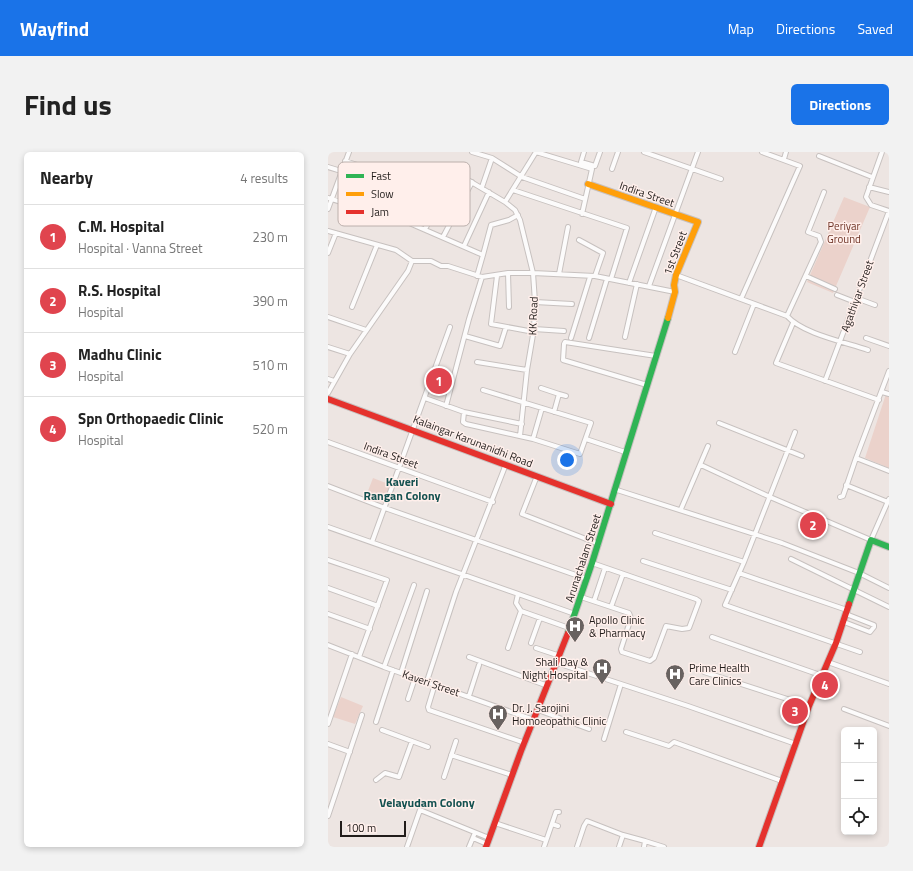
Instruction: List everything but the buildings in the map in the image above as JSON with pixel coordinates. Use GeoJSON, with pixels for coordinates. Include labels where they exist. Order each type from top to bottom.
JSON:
{"type":"FeatureCollection","features":[{"type":"Feature","properties":{"kind":"street"},"geometry":{"type":"LineString","coordinates":[[348,162],[345,161],[349,152]]}},
{"type":"Feature","properties":{"kind":"street"},"geometry":{"type":"LineString","coordinates":[[472,152],[492,158],[522,177],[585,199]]}},
{"type":"Feature","properties":{"kind":"street"},"geometry":{"type":"LineString","coordinates":[[506,202],[536,152],[592,169],[583,214]]}},
{"type":"Feature","properties":{"kind":"street"},"geometry":{"type":"LineString","coordinates":[[584,152],[581,162],[593,166],[596,166],[600,152]]}},
{"type":"Feature","properties":{"kind":"street"},"geometry":{"type":"LineString","coordinates":[[612,169],[618,152]]}},
{"type":"Feature","properties":{"kind":"street"},"geometry":{"type":"LineString","coordinates":[[644,152],[721,178]]}},
{"type":"Feature","properties":{"kind":"street"},"geometry":{"type":"LineString","coordinates":[[649,286],[698,152]]}},
{"type":"Feature","properties":{"kind":"street"},"geometry":{"type":"LineString","coordinates":[[741,298],[800,166],[762,152]]}},
{"type":"Feature","properties":{"kind":"street"},"geometry":{"type":"LineString","coordinates":[[784,160],[786,152]]}},
{"type":"Feature","properties":{"kind":"street"},"geometry":{"type":"LineString","coordinates":[[882,152],[872,176],[866,199],[871,205],[889,211]]}},
{"type":"Feature","properties":{"kind":"street"},"geometry":{"type":"LineString","coordinates":[[819,156],[872,176]]}},
{"type":"Feature","properties":{"kind":"street"},"geometry":{"type":"LineString","coordinates":[[482,187],[492,158]]}},
{"type":"Feature","properties":{"kind":"street"},"geometry":{"type":"LineString","coordinates":[[328,167],[338,170]]}},
{"type":"Feature","properties":{"kind":"street"},"geometry":{"type":"LineString","coordinates":[[328,209],[330,198],[338,178]]}},
{"type":"Feature","properties":{"kind":"street"},"geometry":{"type":"LineString","coordinates":[[470,186],[472,182]]}},
{"type":"Feature","properties":{"kind":"street","name":"KK Road"},"geometry":{"type":"LineString","coordinates":[[472,182],[506,202],[518,215],[533,273],[535,302],[534,330],[527,370],[525,402],[520,436]]}},
{"type":"Feature","properties":{"kind":"street","name":"Indira Street"},"geometry":{"type":"LineString","coordinates":[[588,184],[698,222]]}},
{"type":"Feature","properties":{"kind":"street"},"geometry":{"type":"LineString","coordinates":[[869,187],[889,192]]}},
{"type":"Feature","properties":{"kind":"street"},"geometry":{"type":"LineString","coordinates":[[513,190],[627,228],[589,338]]}},
{"type":"Feature","properties":{"kind":"street"},"geometry":{"type":"LineString","coordinates":[[464,246],[489,192]]}},
{"type":"Feature","properties":{"kind":"street"},"geometry":{"type":"LineString","coordinates":[[787,316],[821,242],[819,236],[808,232],[824,192]]}},
{"type":"Feature","properties":{"kind":"street"},"geometry":{"type":"LineString","coordinates":[[629,283],[656,208]]}},
{"type":"Feature","properties":{"kind":"street","name":"Agathiyar Street"},"geometry":{"type":"LineString","coordinates":[[825,381],[889,211]]}},
{"type":"Feature","properties":{"kind":"street"},"geometry":{"type":"LineString","coordinates":[[446,406],[480,277],[483,255],[491,225],[509,220],[518,215]]}},
{"type":"Feature","properties":{"kind":"street","name":"1st Street"},"geometry":{"type":"LineString","coordinates":[[675,292],[674,285],[676,275],[698,222]]}},
{"type":"Feature","properties":{"kind":"street"},"geometry":{"type":"LineString","coordinates":[[416,226],[483,255]]}},
{"type":"Feature","properties":{"kind":"street"},"geometry":{"type":"LineString","coordinates":[[443,237],[449,226]]}},
{"type":"Feature","properties":{"kind":"street"},"geometry":{"type":"LineString","coordinates":[[559,274],[568,227]]}},
{"type":"Feature","properties":{"kind":"street"},"geometry":{"type":"LineString","coordinates":[[328,231],[396,250],[412,261],[431,261],[441,266],[448,266],[480,277],[497,276],[508,273],[559,274],[609,279],[675,292]]}},
{"type":"Feature","properties":{"kind":"street"},"geometry":{"type":"LineString","coordinates":[[328,254],[336,233]]}},
{"type":"Feature","properties":{"kind":"street"},"geometry":{"type":"LineString","coordinates":[[571,338],[603,253],[579,240]]}},
{"type":"Feature","properties":{"kind":"street"},"geometry":{"type":"LineString","coordinates":[[352,307],[377,245]]}},
{"type":"Feature","properties":{"kind":"street"},"geometry":{"type":"LineString","coordinates":[[328,393],[350,354],[408,271],[412,261]]}},
{"type":"Feature","properties":{"kind":"street"},"geometry":{"type":"LineString","coordinates":[[508,273],[509,307]]}},
{"type":"Feature","properties":{"kind":"street"},"geometry":{"type":"LineString","coordinates":[[676,275],[741,298],[787,316],[793,323],[868,350]]}},
{"type":"Feature","properties":{"kind":"street"},"geometry":{"type":"LineString","coordinates":[[497,276],[491,324],[534,330],[564,331]]}},
{"type":"Feature","properties":{"kind":"street"},"geometry":{"type":"LineString","coordinates":[[806,276],[835,289]]}},
{"type":"Feature","properties":{"kind":"street"},"geometry":{"type":"LineString","coordinates":[[625,337],[636,284]]}},
{"type":"Feature","properties":{"kind":"street","name":"Arunachalam Street"},"geometry":{"type":"LineString","coordinates":[[488,843],[512,775],[560,656],[599,544],[625,452],[675,292]]}},
{"type":"Feature","properties":{"kind":"street"},"geometry":{"type":"LineString","coordinates":[[837,295],[875,305]]}},
{"type":"Feature","properties":{"kind":"street"},"geometry":{"type":"LineString","coordinates":[[535,302],[572,304]]}},
{"type":"Feature","properties":{"kind":"street"},"geometry":{"type":"LineString","coordinates":[[735,352],[754,304]]}},
{"type":"Feature","properties":{"kind":"street"},"geometry":{"type":"LineString","coordinates":[[328,317],[366,330]]}},
{"type":"Feature","properties":{"kind":"street"},"geometry":{"type":"LineString","coordinates":[[793,323],[776,363],[879,400]]}},
{"type":"Feature","properties":{"kind":"street"},"geometry":{"type":"LineString","coordinates":[[372,542],[450,327]]}},
{"type":"Feature","properties":{"kind":"street"},"geometry":{"type":"LineString","coordinates":[[464,336],[500,346],[506,327]]}},
{"type":"Feature","properties":{"kind":"street"},"geometry":{"type":"LineString","coordinates":[[866,338],[889,346]]}},
{"type":"Feature","properties":{"kind":"street"},"geometry":{"type":"LineString","coordinates":[[647,385],[563,360],[564,344],[566,342],[656,356]]}},
{"type":"Feature","properties":{"kind":"street"},"geometry":{"type":"LineString","coordinates":[[328,347],[350,354]]}},
{"type":"Feature","properties":{"kind":"street"},"geometry":{"type":"LineString","coordinates":[[477,362],[527,370]]}},
{"type":"Feature","properties":{"kind":"street"},"geometry":{"type":"LineString","coordinates":[[840,497],[843,496],[889,371]]}},
{"type":"Feature","properties":{"kind":"street"},"geometry":{"type":"LineString","coordinates":[[328,379],[334,381]]}},
{"type":"Feature","properties":{"kind":"street"},"geometry":{"type":"LineString","coordinates":[[541,388],[566,396]]}},
{"type":"Feature","properties":{"kind":"street"},"geometry":{"type":"LineString","coordinates":[[464,412],[463,422],[466,424],[533,439],[580,454],[591,422],[483,390]]}},
{"type":"Feature","properties":{"kind":"street"},"geometry":{"type":"LineString","coordinates":[[882,392],[889,394]]}},
{"type":"Feature","properties":{"kind":"street"},"geometry":{"type":"LineString","coordinates":[[554,412],[558,394]]}},
{"type":"Feature","properties":{"kind":"street"},"geometry":{"type":"LineString","coordinates":[[425,398],[464,412],[522,424]]}},
{"type":"Feature","properties":{"kind":"street","name":"Kalaingar Karunanidhi Road"},"geometry":{"type":"LineString","coordinates":[[328,399],[413,429],[611,504]]}},
{"type":"Feature","properties":{"kind":"street"},"geometry":{"type":"LineString","coordinates":[[533,439],[542,408]]}},
{"type":"Feature","properties":{"kind":"street"},"geometry":{"type":"LineString","coordinates":[[719,423],[802,456]]}},
{"type":"Feature","properties":{"kind":"street"},"geometry":{"type":"LineString","coordinates":[[795,432],[744,562],[724,605],[860,652]]}},
{"type":"Feature","properties":{"kind":"street"},"geometry":{"type":"LineString","coordinates":[[586,439],[625,452]]}},
{"type":"Feature","properties":{"kind":"street","name":"Indira Street"},"geometry":{"type":"LineString","coordinates":[[328,442],[493,502]]}},
{"type":"Feature","properties":{"kind":"street"},"geometry":{"type":"LineString","coordinates":[[681,509],[708,446]]}},
{"type":"Feature","properties":{"kind":"street"},"geometry":{"type":"LineString","coordinates":[[856,458],[889,471]]}},
{"type":"Feature","properties":{"kind":"street"},"geometry":{"type":"LineString","coordinates":[[426,681],[463,574],[493,502],[506,464]]}},
{"type":"Feature","properties":{"kind":"street"},"geometry":{"type":"LineString","coordinates":[[701,465],[770,497],[889,547]]}},
{"type":"Feature","properties":{"kind":"street"},"geometry":{"type":"LineString","coordinates":[[537,476],[522,514],[599,544]]}},
{"type":"Feature","properties":{"kind":"street"},"geometry":{"type":"LineString","coordinates":[[759,847],[809,706],[836,643],[871,540],[888,501],[846,485]]}},
{"type":"Feature","properties":{"kind":"street"},"geometry":{"type":"LineString","coordinates":[[328,486],[385,508],[587,579]]}},
{"type":"Feature","properties":{"kind":"street"},"geometry":{"type":"LineString","coordinates":[[614,489],[681,509],[754,535],[782,543],[859,573],[889,588]]}},
{"type":"Feature","properties":{"kind":"street"},"geometry":{"type":"LineString","coordinates":[[328,527],[575,614]]}},
{"type":"Feature","properties":{"kind":"street"},"geometry":{"type":"LineString","coordinates":[[656,534],[744,562]]}},
{"type":"Feature","properties":{"kind":"street"},"geometry":{"type":"LineString","coordinates":[[791,559],[855,589],[889,607]]}},
{"type":"Feature","properties":{"kind":"street"},"geometry":{"type":"LineString","coordinates":[[328,560],[387,580],[359,657]]}},
{"type":"Feature","properties":{"kind":"street"},"geometry":{"type":"LineString","coordinates":[[643,561],[732,590]]}},
{"type":"Feature","properties":{"kind":"street"},"geometry":{"type":"LineString","coordinates":[[581,597],[629,613],[630,615],[621,649],[622,652],[650,660],[654,658],[666,626],[682,629],[688,628],[699,601],[592,564]]}},
{"type":"Feature","properties":{"kind":"street"},"geometry":{"type":"LineString","coordinates":[[594,601],[605,568]]}},
{"type":"Feature","properties":{"kind":"street"},"geometry":{"type":"LineString","coordinates":[[739,573],[847,612],[874,625],[874,627],[870,632],[844,622]]}},
{"type":"Feature","properties":{"kind":"street"},"geometry":{"type":"LineString","coordinates":[[612,607],[623,574]]}},
{"type":"Feature","properties":{"kind":"street"},"geometry":{"type":"LineString","coordinates":[[384,667],[414,585]]}},
{"type":"Feature","properties":{"kind":"street"},"geometry":{"type":"LineString","coordinates":[[328,588],[378,606]]}},
{"type":"Feature","properties":{"kind":"street"},"geometry":{"type":"LineString","coordinates":[[401,673],[427,591]]}},
{"type":"Feature","properties":{"kind":"street"},"geometry":{"type":"LineString","coordinates":[[518,594],[516,603],[521,611],[569,628]]}},
{"type":"Feature","properties":{"kind":"street"},"geometry":{"type":"LineString","coordinates":[[508,648],[521,611]]}},
{"type":"Feature","properties":{"kind":"street"},"geometry":{"type":"LineString","coordinates":[[328,614],[370,629]]}},
{"type":"Feature","properties":{"kind":"street"},"geometry":{"type":"LineString","coordinates":[[531,643],[540,618]]}},
{"type":"Feature","properties":{"kind":"street"},"geometry":{"type":"LineString","coordinates":[[712,637],[823,676]]}},
{"type":"Feature","properties":{"kind":"street","name":"Kaveri Street"},"geometry":{"type":"LineString","coordinates":[[328,645],[384,667],[534,720]]}},
{"type":"Feature","properties":{"kind":"street"},"geometry":{"type":"LineString","coordinates":[[536,648],[560,656]]}},
{"type":"Feature","properties":{"kind":"street"},"geometry":{"type":"LineString","coordinates":[[328,724],[352,654]]}},
{"type":"Feature","properties":{"kind":"street"},"geometry":{"type":"LineString","coordinates":[[469,657],[548,686]]}},
{"type":"Feature","properties":{"kind":"street"},"geometry":{"type":"LineString","coordinates":[[828,662],[889,684]]}},
{"type":"Feature","properties":{"kind":"street"},"geometry":{"type":"LineString","coordinates":[[557,663],[688,706],[796,744]]}},
{"type":"Feature","properties":{"kind":"street"},"geometry":{"type":"LineString","coordinates":[[469,696],[479,665]]}},
{"type":"Feature","properties":{"kind":"street"},"geometry":{"type":"LineString","coordinates":[[376,722],[393,670]]}},
{"type":"Feature","properties":{"kind":"street"},"geometry":{"type":"LineString","coordinates":[[704,672],[809,706]]}},
{"type":"Feature","properties":{"kind":"street"},"geometry":{"type":"LineString","coordinates":[[408,699],[415,678]]}},
{"type":"Feature","properties":{"kind":"street"},"geometry":{"type":"LineString","coordinates":[[435,684],[428,707],[429,710],[525,743]]}},
{"type":"Feature","properties":{"kind":"street"},"geometry":{"type":"LineString","coordinates":[[604,739],[621,684]]}},
{"type":"Feature","properties":{"kind":"street"},"geometry":{"type":"LineString","coordinates":[[844,709],[889,726]]}},
{"type":"Feature","properties":{"kind":"street"},"geometry":{"type":"LineString","coordinates":[[538,710],[589,729]]}},
{"type":"Feature","properties":{"kind":"street"},"geometry":{"type":"LineString","coordinates":[[328,816],[362,715]]}},
{"type":"Feature","properties":{"kind":"street"},"geometry":{"type":"LineString","coordinates":[[382,730],[428,748]]}},
{"type":"Feature","properties":{"kind":"street"},"geometry":{"type":"LineString","coordinates":[[626,732],[669,746],[674,742],[782,780]]}},
{"type":"Feature","properties":{"kind":"street"},"geometry":{"type":"LineString","coordinates":[[376,780],[385,773],[399,776],[412,741]]}},
{"type":"Feature","properties":{"kind":"street"},"geometry":{"type":"LineString","coordinates":[[444,777],[456,741]]}},
{"type":"Feature","properties":{"kind":"street"},"geometry":{"type":"LineString","coordinates":[[328,744],[350,752]]}},
{"type":"Feature","properties":{"kind":"street"},"geometry":{"type":"LineString","coordinates":[[451,755],[512,775]]}},
{"type":"Feature","properties":{"kind":"street"},"geometry":{"type":"LineString","coordinates":[[407,847],[420,810],[488,843]]}},
{"type":"Feature","properties":{"kind":"street"},"geometry":{"type":"LineString","coordinates":[[544,847],[556,812],[559,812]]}},
{"type":"Feature","properties":{"kind":"street"},"geometry":{"type":"LineString","coordinates":[[577,847],[587,821],[622,835],[664,847]]}},
{"type":"Feature","properties":{"kind":"street"},"geometry":{"type":"LineString","coordinates":[[495,823],[546,840]]}},
{"type":"Feature","properties":{"kind":"street"},"geometry":{"type":"LineString","coordinates":[[552,824],[558,826]]}},
{"type":"Feature","properties":{"kind":"street"},"geometry":{"type":"LineString","coordinates":[[469,847],[474,835]]}},
{"type":"Feature","properties":{"kind":"street"},"geometry":{"type":"LineString","coordinates":[[619,847],[622,835]]}},
{"type":"Feature","properties":{"kind":"street"},"geometry":{"type":"LineString","coordinates":[[644,847],[645,841]]}},
{"type":"Feature","properties":{"kind":"green space","name":"Periyar Ground"},"geometry":{"type":"Polygon","coordinates":[[[844,197],[870,207],[833,293],[807,282],[844,197]]]}},
{"type":"Feature","properties":{"kind":"green space"},"geometry":{"type":"Polygon","coordinates":[[[886,394],[889,395],[889,468],[865,458],[886,394]]]}},
{"type":"Feature","properties":{"kind":"green space"},"geometry":{"type":"Polygon","coordinates":[[[373,478],[391,485],[384,503],[366,496],[373,478]]]}},
{"type":"Feature","properties":{"kind":"green space"},"geometry":{"type":"Polygon","coordinates":[[[341,697],[363,706],[355,724],[333,717],[341,697]]]}},
{"type":"Feature","properties":{"kind":"traffic: fast"},"geometry":{"type":"LineString","coordinates":[[568,633],[592,563],[668,318]]}},
{"type":"Feature","properties":{"kind":"traffic: fast"},"geometry":{"type":"LineString","coordinates":[[849,604],[871,540],[889,547]]}},
{"type":"Feature","properties":{"kind":"traffic: slow"},"geometry":{"type":"LineString","coordinates":[[588,184],[698,222],[676,275],[674,285],[675,292],[668,318]]}},
{"type":"Feature","properties":{"kind":"traffic: jam"},"geometry":{"type":"LineString","coordinates":[[328,399],[611,504]]}},
{"type":"Feature","properties":{"kind":"traffic: jam"},"geometry":{"type":"LineString","coordinates":[[759,847],[809,706],[836,643],[849,604]]}},
{"type":"Feature","properties":{"kind":"traffic: jam"},"geometry":{"type":"LineString","coordinates":[[486,847],[521,751],[568,633]]}},
{"type":"Feature","properties":{"kind":"place","name":"C.M. Hospital"},"geometry":{"type":"Point","coordinates":[439,381]}},
{"type":"Feature","properties":{"kind":"place","name":"R.S. Hospital"},"geometry":{"type":"Point","coordinates":[813,525]}},
{"type":"Feature","properties":{"kind":"place","name":"Apollo Clinic & Pharmacy"},"geometry":{"type":"Point","coordinates":[575,643]}},
{"type":"Feature","properties":{"kind":"place","name":"Shali Day & Night Hospital"},"geometry":{"type":"Point","coordinates":[602,685]}},
{"type":"Feature","properties":{"kind":"place","name":"Spn Orthopaedic Clinic"},"geometry":{"type":"Point","coordinates":[825,685]}},
{"type":"Feature","properties":{"kind":"place","name":"Prime Health Care Clinics"},"geometry":{"type":"Point","coordinates":[675,691]}},
{"type":"Feature","properties":{"kind":"place","name":"Madhu Clinic"},"geometry":{"type":"Point","coordinates":[795,711]}},
{"type":"Feature","properties":{"kind":"place","name":"Dr. J. Sarojini Homoeopathic Clinic"},"geometry":{"type":"Point","coordinates":[498,731]}},
{"type":"Feature","properties":{"kind":"district","name":"Kaveri Rangan Colony"},"geometry":{"type":"Point","coordinates":[402,489]}},
{"type":"Feature","properties":{"kind":"district","name":"Velayudam Colony"},"geometry":{"type":"Point","coordinates":[427,803]}}]}
